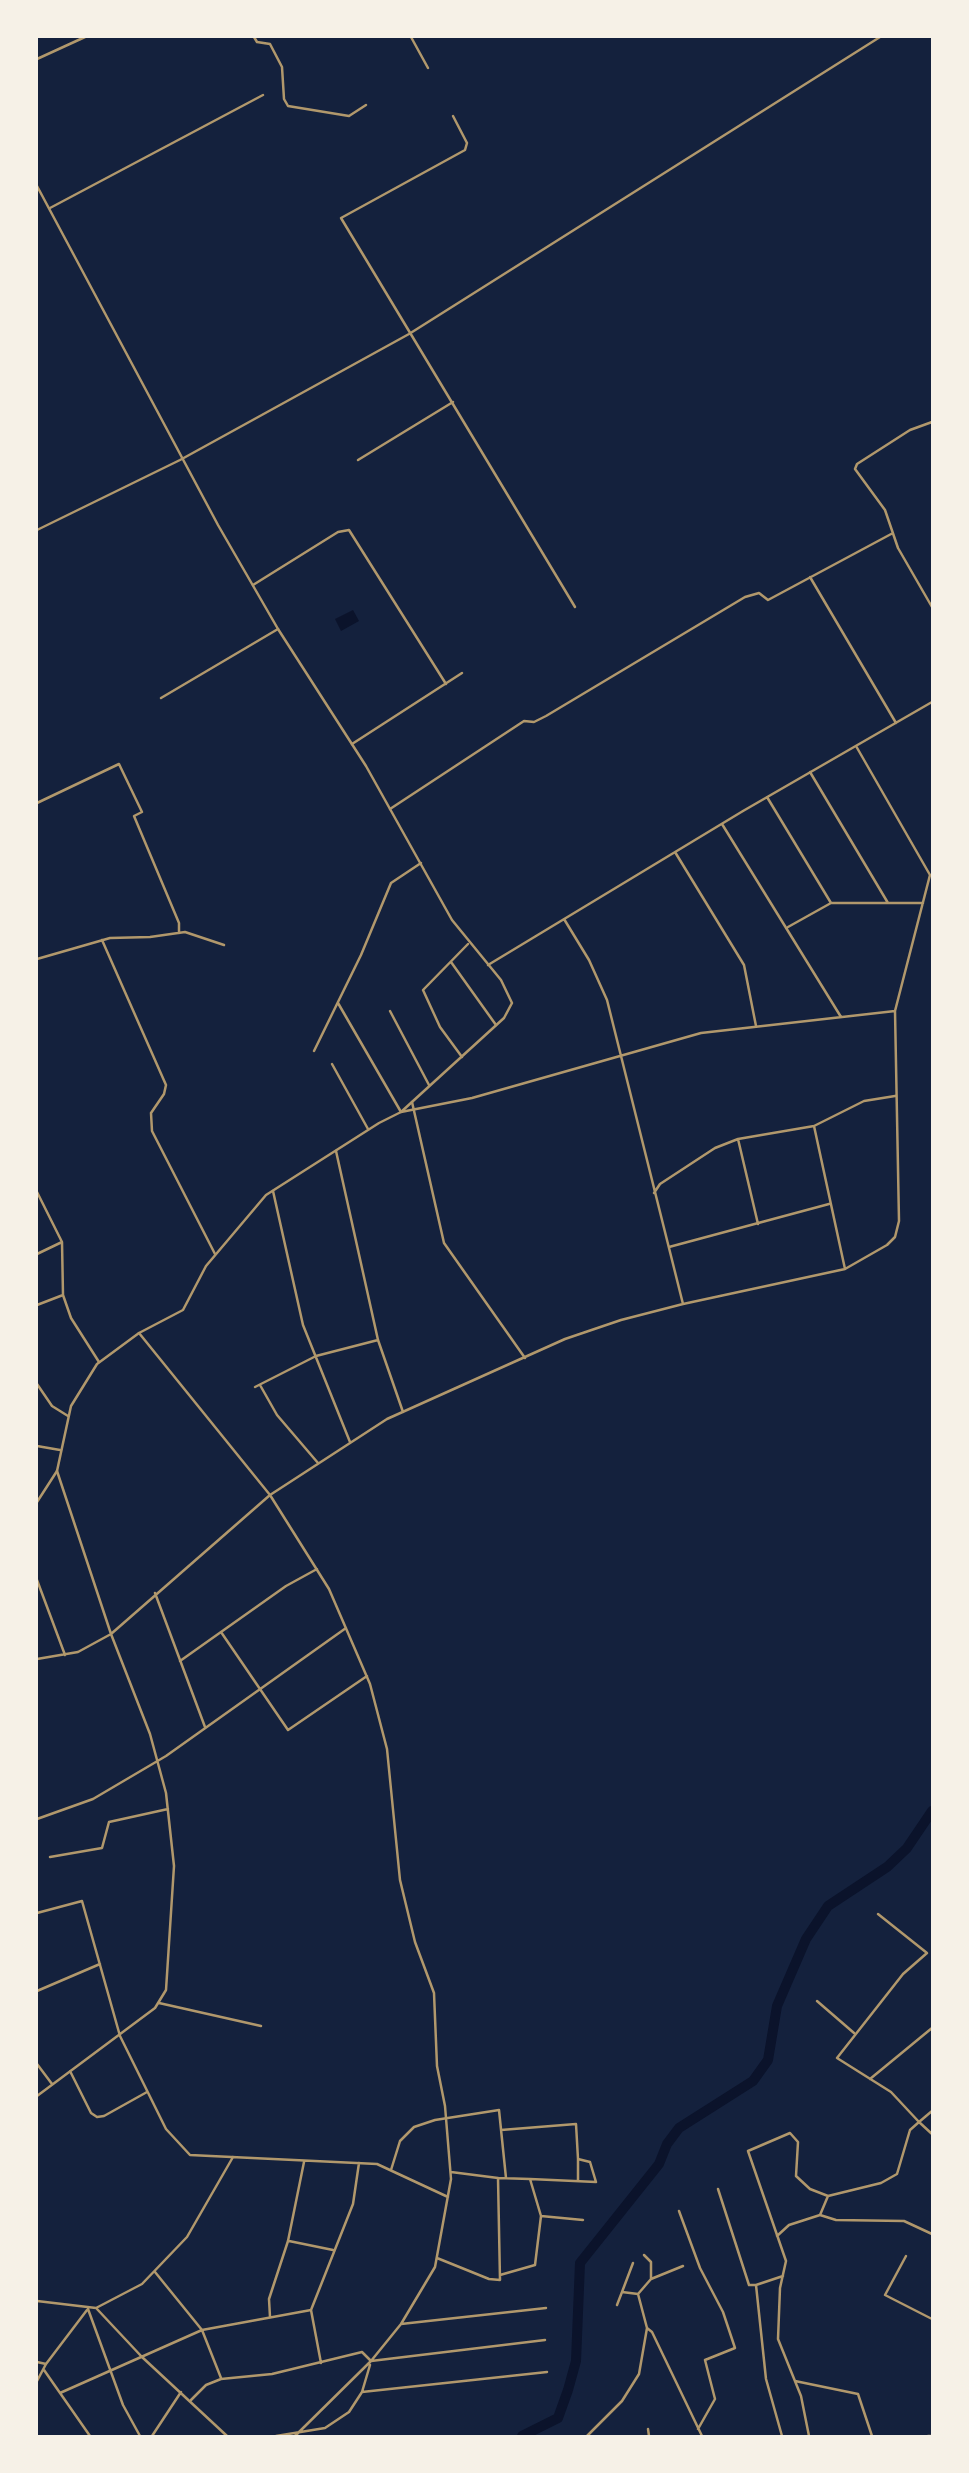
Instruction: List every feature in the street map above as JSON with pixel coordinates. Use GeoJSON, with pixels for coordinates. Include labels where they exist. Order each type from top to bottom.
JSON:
{"type":"FeatureCollection","features":[{"type":"Feature","properties":{"kind":"street"},"geometry":{"type":"LineString","coordinates":[[37,59],[85,37]]}},
{"type":"Feature","properties":{"kind":"street"},"geometry":{"type":"LineString","coordinates":[[254,37],[257,42],[270,44],[282,67],[284,99],[290,107],[349,116],[366,105]]}},
{"type":"Feature","properties":{"kind":"street"},"geometry":{"type":"LineString","coordinates":[[411,37],[428,68]]}},
{"type":"Feature","properties":{"kind":"street"},"geometry":{"type":"LineString","coordinates":[[37,530],[180,460],[409,334],[880,37]]}},
{"type":"Feature","properties":{"kind":"street"},"geometry":{"type":"LineString","coordinates":[[50,208],[263,95]]}},
{"type":"Feature","properties":{"kind":"street"},"geometry":{"type":"LineString","coordinates":[[453,116],[467,143],[465,149],[341,218],[575,607]]}},
{"type":"Feature","properties":{"kind":"street"},"geometry":{"type":"LineString","coordinates":[[37,186],[180,460],[278,629],[352,744],[468,944],[501,980],[512,1003],[504,1018],[401,1112],[368,1129],[273,1190],[215,1254],[183,1310],[139,1333],[99,1362],[82,1385],[68,1416],[57,1471],[37,1502]]}},
{"type":"Feature","properties":{"kind":"street"},"geometry":{"type":"LineString","coordinates":[[358,460],[453,402]]}},
{"type":"Feature","properties":{"kind":"street"},"geometry":{"type":"LineString","coordinates":[[932,422],[910,430],[857,464],[855,469],[885,510],[898,548],[932,607]]}},
{"type":"Feature","properties":{"kind":"street"},"geometry":{"type":"LineString","coordinates":[[253,585],[338,532],[349,530],[446,684]]}},
{"type":"Feature","properties":{"kind":"street"},"geometry":{"type":"LineString","coordinates":[[390,809],[524,722],[534,722],[546,716],[644,654],[745,597],[759,593],[768,600],[893,533]]}},
{"type":"Feature","properties":{"kind":"street"},"geometry":{"type":"LineString","coordinates":[[810,576],[896,723]]}},
{"type":"Feature","properties":{"kind":"street"},"geometry":{"type":"LineString","coordinates":[[161,698],[278,629]]}},
{"type":"Feature","properties":{"kind":"street"},"geometry":{"type":"LineString","coordinates":[[352,744],[462,673]]}},
{"type":"Feature","properties":{"kind":"street"},"geometry":{"type":"LineString","coordinates":[[488,965],[767,797],[932,702]]}},
{"type":"Feature","properties":{"kind":"street"},"geometry":{"type":"LineString","coordinates":[[37,1659],[65,1655],[111,1634],[270,1495],[350,1442],[403,1412],[610,1324],[683,1304],[845,1269],[878,1252],[895,1237],[899,1221],[895,1011],[930,875],[856,746]]}},
{"type":"Feature","properties":{"kind":"street"},"geometry":{"type":"LineString","coordinates":[[37,803],[119,764],[142,812],[134,816],[179,923],[179,933]]}},
{"type":"Feature","properties":{"kind":"street"},"geometry":{"type":"LineString","coordinates":[[810,772],[888,903]]}},
{"type":"Feature","properties":{"kind":"street"},"geometry":{"type":"LineString","coordinates":[[767,797],[831,903]]}},
{"type":"Feature","properties":{"kind":"street"},"geometry":{"type":"LineString","coordinates":[[722,824],[841,1017]]}},
{"type":"Feature","properties":{"kind":"street"},"geometry":{"type":"LineString","coordinates":[[675,852],[744,965],[756,1026]]}},
{"type":"Feature","properties":{"kind":"street"},"geometry":{"type":"LineString","coordinates":[[314,1051],[391,883],[421,863]]}},
{"type":"Feature","properties":{"kind":"street"},"geometry":{"type":"LineString","coordinates":[[787,927],[831,903],[923,903]]}},
{"type":"Feature","properties":{"kind":"street"},"geometry":{"type":"LineString","coordinates":[[564,919],[589,960],[607,1000],[683,1304]]}},
{"type":"Feature","properties":{"kind":"street"},"geometry":{"type":"LineString","coordinates":[[37,960],[102,940],[179,933],[224,945]]}},
{"type":"Feature","properties":{"kind":"street"},"geometry":{"type":"LineString","coordinates":[[102,940],[166,1085],[164,1094],[151,1113],[152,1131],[215,1254]]}},
{"type":"Feature","properties":{"kind":"street"},"geometry":{"type":"LineString","coordinates":[[462,1056],[440,1027],[423,992],[468,944]]}},
{"type":"Feature","properties":{"kind":"street"},"geometry":{"type":"LineString","coordinates":[[451,962],[496,1025]]}},
{"type":"Feature","properties":{"kind":"street"},"geometry":{"type":"LineString","coordinates":[[338,1003],[401,1112]]}},
{"type":"Feature","properties":{"kind":"street"},"geometry":{"type":"LineString","coordinates":[[390,1011],[430,1087]]}},
{"type":"Feature","properties":{"kind":"street"},"geometry":{"type":"LineString","coordinates":[[401,1112],[472,1098],[701,1033],[895,1011]]}},
{"type":"Feature","properties":{"kind":"street"},"geometry":{"type":"LineString","coordinates":[[332,1064],[368,1129]]}},
{"type":"Feature","properties":{"kind":"street"},"geometry":{"type":"LineString","coordinates":[[654,1194],[660,1185],[715,1147],[738,1139],[814,1126],[863,1101],[895,1096]]}},
{"type":"Feature","properties":{"kind":"street"},"geometry":{"type":"LineString","coordinates":[[412,1102],[417,1134],[444,1243],[525,1359]]}},
{"type":"Feature","properties":{"kind":"street"},"geometry":{"type":"LineString","coordinates":[[814,1126],[845,1269]]}},
{"type":"Feature","properties":{"kind":"street"},"geometry":{"type":"LineString","coordinates":[[738,1139],[758,1224]]}},
{"type":"Feature","properties":{"kind":"street"},"geometry":{"type":"LineString","coordinates":[[336,1151],[379,1339],[403,1412]]}},
{"type":"Feature","properties":{"kind":"street"},"geometry":{"type":"LineString","coordinates":[[273,1190],[303,1325],[350,1442]]}},
{"type":"Feature","properties":{"kind":"street"},"geometry":{"type":"LineString","coordinates":[[37,1192],[62,1242],[63,1295],[71,1318],[99,1362]]}},
{"type":"Feature","properties":{"kind":"street"},"geometry":{"type":"LineString","coordinates":[[669,1247],[829,1204]]}},
{"type":"Feature","properties":{"kind":"street"},"geometry":{"type":"LineString","coordinates":[[37,1254],[62,1242]]}},
{"type":"Feature","properties":{"kind":"street"},"geometry":{"type":"LineString","coordinates":[[37,1305],[63,1295]]}},
{"type":"Feature","properties":{"kind":"street"},"geometry":{"type":"LineString","coordinates":[[139,1333],[270,1495],[317,1569],[346,1629],[367,1676],[387,1749],[400,1880],[415,1942],[434,1993],[437,2066],[446,2120],[450,2172],[435,2267],[401,2324],[371,2361],[296,2436]]}},
{"type":"Feature","properties":{"kind":"street"},"geometry":{"type":"LineString","coordinates":[[318,1463],[257,1386],[316,1356],[379,1339]]}},
{"type":"Feature","properties":{"kind":"street"},"geometry":{"type":"LineString","coordinates":[[37,1384],[55,1409],[68,1416]]}},
{"type":"Feature","properties":{"kind":"street"},"geometry":{"type":"LineString","coordinates":[[37,1446],[60,1450]]}},
{"type":"Feature","properties":{"kind":"street"},"geometry":{"type":"LineString","coordinates":[[37,2095],[120,2036],[159,2003],[166,1990],[174,1866],[168,1809],[158,1761],[111,1634],[57,1471]]}},
{"type":"Feature","properties":{"kind":"street"},"geometry":{"type":"LineString","coordinates":[[180,1661],[286,1586],[317,1569]]}},
{"type":"Feature","properties":{"kind":"street"},"geometry":{"type":"LineString","coordinates":[[37,1580],[65,1655]]}},
{"type":"Feature","properties":{"kind":"street"},"geometry":{"type":"LineString","coordinates":[[155,1593],[205,1727]]}},
{"type":"Feature","properties":{"kind":"street"},"geometry":{"type":"LineString","coordinates":[[37,1819],[93,1799],[158,1761],[346,1629]]}},
{"type":"Feature","properties":{"kind":"street"},"geometry":{"type":"LineString","coordinates":[[221,1632],[288,1730],[367,1676]]}},
{"type":"Feature","properties":{"kind":"street"},"geometry":{"type":"LineString","coordinates":[[50,1857],[102,1848],[109,1822],[168,1809]]}},
{"type":"Feature","properties":{"kind":"street"},"geometry":{"type":"LineString","coordinates":[[37,1913],[82,1902],[120,2036],[166,2129],[190,2155],[377,2164],[448,2197]]}},
{"type":"Feature","properties":{"kind":"street"},"geometry":{"type":"LineString","coordinates":[[878,1914],[932,1959]]}},
{"type":"Feature","properties":{"kind":"street"},"geometry":{"type":"LineString","coordinates":[[927,1953],[903,1974],[836,2058],[891,2092],[932,2134]]}},
{"type":"Feature","properties":{"kind":"street"},"geometry":{"type":"LineString","coordinates":[[37,1991],[100,1964]]}},
{"type":"Feature","properties":{"kind":"street"},"geometry":{"type":"LineString","coordinates":[[817,2001],[854,2033]]}},
{"type":"Feature","properties":{"kind":"street"},"geometry":{"type":"LineString","coordinates":[[159,2003],[261,2026]]}},
{"type":"Feature","properties":{"kind":"street"},"geometry":{"type":"LineString","coordinates":[[870,2078],[932,2028]]}},
{"type":"Feature","properties":{"kind":"street"},"geometry":{"type":"LineString","coordinates":[[37,2064],[52,2084]]}},
{"type":"Feature","properties":{"kind":"street"},"geometry":{"type":"LineString","coordinates":[[70,2071],[91,2113],[97,2117],[104,2116],[148,2091]]}},
{"type":"Feature","properties":{"kind":"street"},"geometry":{"type":"LineString","coordinates":[[391,2171],[400,2141],[414,2127],[435,2119],[446,2120],[499,2110],[506,2178]]}},
{"type":"Feature","properties":{"kind":"street"},"geometry":{"type":"LineString","coordinates":[[809,2436],[795,2381],[778,2339],[786,2261],[747,2151],[790,2133],[798,2142],[796,2176],[810,2189],[828,2196],[881,2183],[897,2174],[911,2130],[932,2111]]}},
{"type":"Feature","properties":{"kind":"street"},"geometry":{"type":"LineString","coordinates":[[501,2130],[576,2124],[578,2181]]}},
{"type":"Feature","properties":{"kind":"street"},"geometry":{"type":"LineString","coordinates":[[37,2301],[96,2308],[126,2294],[155,2273],[187,2237],[233,2157]]}},
{"type":"Feature","properties":{"kind":"street"},"geometry":{"type":"LineString","coordinates":[[450,2172],[498,2178],[596,2182],[590,2162],[578,2159]]}},
{"type":"Feature","properties":{"kind":"street"},"geometry":{"type":"LineString","coordinates":[[270,2318],[269,2299],[288,2241],[305,2160]]}},
{"type":"Feature","properties":{"kind":"street"},"geometry":{"type":"LineString","coordinates":[[321,2363],[312,2310],[353,2204],[359,2163]]}},
{"type":"Feature","properties":{"kind":"street"},"geometry":{"type":"LineString","coordinates":[[437,2258],[489,2279],[500,2280],[498,2178]]}},
{"type":"Feature","properties":{"kind":"street"},"geometry":{"type":"LineString","coordinates":[[500,2275],[535,2265],[541,2216],[530,2179]]}},
{"type":"Feature","properties":{"kind":"street"},"geometry":{"type":"LineString","coordinates":[[718,2189],[749,2285],[783,2276]]}},
{"type":"Feature","properties":{"kind":"street"},"geometry":{"type":"LineString","coordinates":[[820,2215],[828,2196]]}},
{"type":"Feature","properties":{"kind":"street"},"geometry":{"type":"LineString","coordinates":[[679,2211],[700,2268],[723,2312],[735,2348],[705,2360],[715,2399],[698,2429]]}},
{"type":"Feature","properties":{"kind":"street"},"geometry":{"type":"LineString","coordinates":[[777,2236],[789,2225],[820,2215],[836,2220],[904,2221],[932,2234]]}},
{"type":"Feature","properties":{"kind":"street"},"geometry":{"type":"LineString","coordinates":[[541,2216],[583,2220]]}},
{"type":"Feature","properties":{"kind":"street"},"geometry":{"type":"LineString","coordinates":[[288,2241],[333,2250]]}},
{"type":"Feature","properties":{"kind":"street"},"geometry":{"type":"LineString","coordinates":[[644,2255],[651,2262],[651,2279]]}},
{"type":"Feature","properties":{"kind":"street"},"geometry":{"type":"LineString","coordinates":[[906,2256],[885,2295],[932,2319]]}},
{"type":"Feature","properties":{"kind":"street"},"geometry":{"type":"LineString","coordinates":[[617,2305],[633,2263]]}},
{"type":"Feature","properties":{"kind":"street"},"geometry":{"type":"LineString","coordinates":[[638,2294],[651,2279],[683,2266]]}},
{"type":"Feature","properties":{"kind":"street"},"geometry":{"type":"LineString","coordinates":[[155,2273],[202,2330],[216,2359],[221,2379]]}},
{"type":"Feature","properties":{"kind":"street"},"geometry":{"type":"LineString","coordinates":[[756,2285],[766,2379],[782,2436]]}},
{"type":"Feature","properties":{"kind":"street"},"geometry":{"type":"LineString","coordinates":[[622,2292],[638,2294]]}},
{"type":"Feature","properties":{"kind":"street"},"geometry":{"type":"LineString","coordinates":[[587,2436],[622,2401],[639,2374],[647,2328],[638,2294]]}},
{"type":"Feature","properties":{"kind":"street"},"geometry":{"type":"LineString","coordinates":[[96,2308],[142,2357],[227,2436]]}},
{"type":"Feature","properties":{"kind":"street"},"geometry":{"type":"LineString","coordinates":[[401,2324],[546,2308]]}},
{"type":"Feature","properties":{"kind":"street"},"geometry":{"type":"LineString","coordinates":[[37,2381],[88,2309]]}},
{"type":"Feature","properties":{"kind":"street"},"geometry":{"type":"LineString","coordinates":[[88,2309],[110,2369],[140,2436]]}},
{"type":"Feature","properties":{"kind":"street"},"geometry":{"type":"LineString","coordinates":[[60,2393],[202,2330],[312,2310]]}},
{"type":"Feature","properties":{"kind":"street"},"geometry":{"type":"LineString","coordinates":[[647,2328],[652,2332],[702,2436]]}},
{"type":"Feature","properties":{"kind":"street"},"geometry":{"type":"LineString","coordinates":[[371,2361],[545,2340]]}},
{"type":"Feature","properties":{"kind":"street"},"geometry":{"type":"LineString","coordinates":[[191,2400],[206,2385],[221,2379],[272,2374],[362,2352],[371,2361]]}},
{"type":"Feature","properties":{"kind":"street"},"geometry":{"type":"LineString","coordinates":[[276,2436],[287,2433],[296,2436],[325,2428],[349,2412],[362,2392],[371,2361]]}},
{"type":"Feature","properties":{"kind":"street"},"geometry":{"type":"LineString","coordinates":[[37,2362],[45,2367],[90,2436]]}},
{"type":"Feature","properties":{"kind":"street"},"geometry":{"type":"LineString","coordinates":[[362,2392],[547,2372]]}},
{"type":"Feature","properties":{"kind":"street"},"geometry":{"type":"LineString","coordinates":[[795,2381],[858,2395],[872,2436]]}},
{"type":"Feature","properties":{"kind":"street"},"geometry":{"type":"LineString","coordinates":[[152,2436],[182,2392]]}},
{"type":"Feature","properties":{"kind":"street"},"geometry":{"type":"LineString","coordinates":[[325,2428],[326,2436]]}},
{"type":"Feature","properties":{"kind":"street"},"geometry":{"type":"LineString","coordinates":[[648,2429],[649,2436]]}},
{"type":"Feature","properties":{"kind":"water"},"geometry":{"type":"Polygon","coordinates":[[[353,610],[359,621],[341,631],[335,619],[353,610]]]}},
{"type":"Feature","properties":{"kind":"waterway"},"geometry":{"type":"LineString","coordinates":[[522,2436],[558,2418],[568,2390],[576,2361],[580,2263],[659,2164],[667,2144],[679,2128],[753,2081],[768,2060],[777,2006],[806,1939],[828,1906],[887,1867],[907,1848],[932,1811]]}}]}
